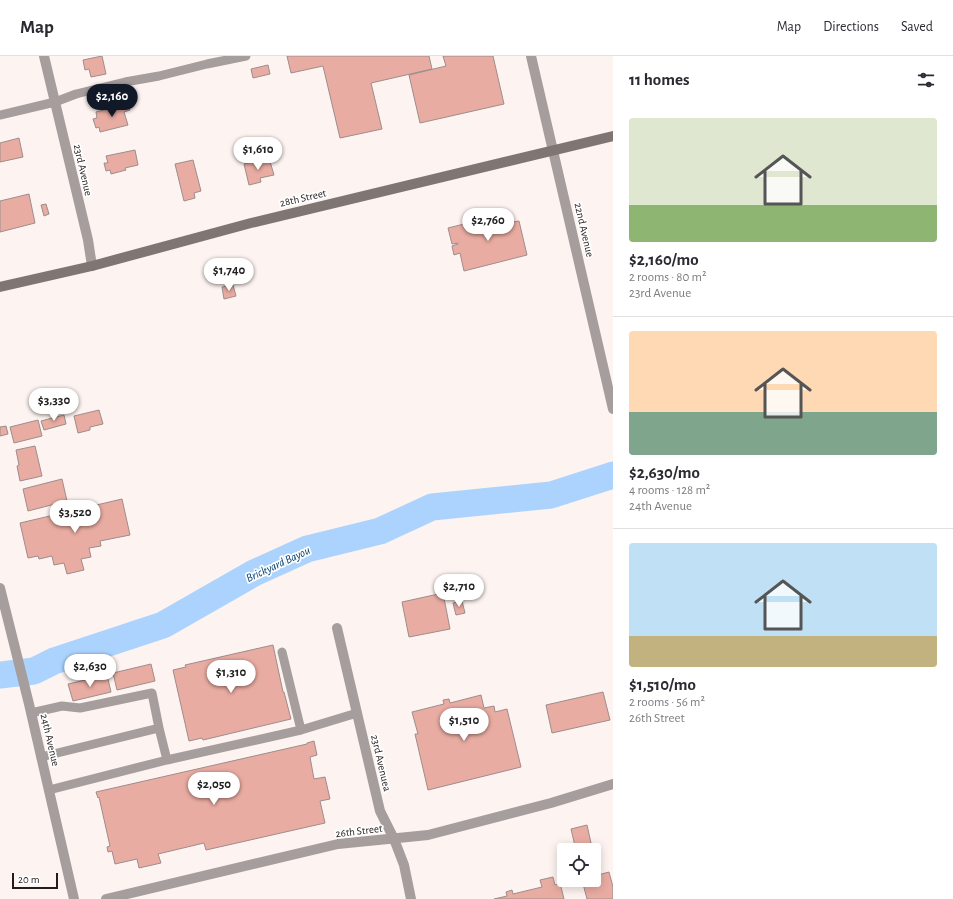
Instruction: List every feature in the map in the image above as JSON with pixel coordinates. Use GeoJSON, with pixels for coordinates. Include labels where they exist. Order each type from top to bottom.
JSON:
{"type":"FeatureCollection","features":[{"type":"Feature","properties":{"kind":"main road","name":"28th Street"},"geometry":{"type":"LineString","coordinates":[[0,287],[92,266],[251,223],[613,136]]}},
{"type":"Feature","properties":{"kind":"street","name":"23rd Avenue"},"geometry":{"type":"LineString","coordinates":[[44,56],[88,240],[92,266]]}},
{"type":"Feature","properties":{"kind":"street","name":"22nd Avenue"},"geometry":{"type":"LineString","coordinates":[[531,56],[613,409]]}},
{"type":"Feature","properties":{"kind":"street","name":"24th Avenue"},"geometry":{"type":"LineString","coordinates":[[0,588],[4,621],[12,638],[30,708],[74,899]]}},
{"type":"Feature","properties":{"kind":"street","name":"23rd Avenuea"},"geometry":{"type":"LineString","coordinates":[[337,628],[380,811],[394,839],[404,865],[411,899]]}},
{"type":"Feature","properties":{"kind":"street","name":"26th Street"},"geometry":{"type":"LineString","coordinates":[[106,899],[338,844],[428,835],[480,823],[613,784]]}},
{"type":"Feature","properties":{"kind":"lane"},"geometry":{"type":"LineString","coordinates":[[0,115],[55,102],[76,94],[125,82],[160,76],[246,56]]}},
{"type":"Feature","properties":{"kind":"lane"},"geometry":{"type":"LineString","coordinates":[[282,652],[301,730]]}},
{"type":"Feature","properties":{"kind":"lane"},"geometry":{"type":"LineString","coordinates":[[30,708],[62,706],[80,708],[152,693],[167,760]]}},
{"type":"Feature","properties":{"kind":"lane"},"geometry":{"type":"LineString","coordinates":[[49,790],[167,760],[301,730],[357,713]]}},
{"type":"Feature","properties":{"kind":"lane"},"geometry":{"type":"LineString","coordinates":[[41,757],[160,728]]}},
{"type":"Feature","properties":{"kind":"building"},"geometry":{"type":"Polygon","coordinates":[[[102,56],[106,74],[91,77],[89,69],[85,70],[83,60],[102,56]]]}},
{"type":"Feature","properties":{"kind":"building"},"geometry":{"type":"Polygon","coordinates":[[[287,56],[429,56],[432,69],[371,83],[382,129],[340,138],[323,66],[291,73],[287,56]]]}},
{"type":"Feature","properties":{"kind":"building"},"geometry":{"type":"Polygon","coordinates":[[[443,56],[493,56],[504,104],[420,123],[409,75],[446,66],[443,56]]]}},
{"type":"Feature","properties":{"kind":"building"},"geometry":{"type":"Polygon","coordinates":[[[268,65],[270,74],[253,78],[251,69],[268,65]]]}},
{"type":"Feature","properties":{"kind":"building"},"geometry":{"type":"Polygon","coordinates":[[[128,104],[130,110],[124,112],[128,125],[100,132],[99,127],[96,128],[93,119],[97,118],[96,112],[128,104]]]}},
{"type":"Feature","properties":{"kind":"building"},"geometry":{"type":"Polygon","coordinates":[[[19,138],[23,157],[0,162],[0,143],[19,138]]]}},
{"type":"Feature","properties":{"kind":"building"},"geometry":{"type":"Polygon","coordinates":[[[135,150],[138,165],[125,168],[126,170],[111,174],[110,170],[106,171],[104,163],[108,163],[106,156],[135,150]]]}},
{"type":"Feature","properties":{"kind":"building"},"geometry":{"type":"Polygon","coordinates":[[[269,158],[274,175],[260,178],[261,182],[249,185],[244,164],[269,158]]]}},
{"type":"Feature","properties":{"kind":"building"},"geometry":{"type":"Polygon","coordinates":[[[193,160],[201,191],[194,193],[195,198],[184,201],[175,164],[193,160]]]}},
{"type":"Feature","properties":{"kind":"building"},"geometry":{"type":"Polygon","coordinates":[[[29,194],[35,223],[0,232],[0,201],[29,194]]]}},
{"type":"Feature","properties":{"kind":"building"},"geometry":{"type":"Polygon","coordinates":[[[46,204],[49,214],[44,216],[41,205],[46,204]]]}},
{"type":"Feature","properties":{"kind":"building"},"geometry":{"type":"Polygon","coordinates":[[[508,213],[511,222],[519,221],[527,255],[464,271],[460,253],[454,255],[452,246],[458,243],[452,244],[448,228],[508,213]]]}},
{"type":"Feature","properties":{"kind":"building"},"geometry":{"type":"Polygon","coordinates":[[[233,285],[236,296],[224,299],[222,287],[233,285]]]}},
{"type":"Feature","properties":{"kind":"building"},"geometry":{"type":"Polygon","coordinates":[[[99,410],[103,424],[90,427],[90,430],[78,433],[74,416],[99,410]]]}},
{"type":"Feature","properties":{"kind":"building"},"geometry":{"type":"Polygon","coordinates":[[[64,415],[66,424],[44,430],[41,421],[64,415]]]}},
{"type":"Feature","properties":{"kind":"building"},"geometry":{"type":"Polygon","coordinates":[[[38,420],[42,436],[14,443],[10,427],[38,420]]]}},
{"type":"Feature","properties":{"kind":"building"},"geometry":{"type":"Polygon","coordinates":[[[6,426],[8,434],[0,436],[0,427],[6,426]]]}},
{"type":"Feature","properties":{"kind":"building"},"geometry":{"type":"Polygon","coordinates":[[[35,446],[42,476],[20,481],[16,450],[35,446]]]}},
{"type":"Feature","properties":{"kind":"building"},"geometry":{"type":"Polygon","coordinates":[[[62,479],[67,501],[28,511],[23,489],[62,479]]]}},
{"type":"Feature","properties":{"kind":"building"},"geometry":{"type":"Polygon","coordinates":[[[122,499],[130,535],[100,541],[101,546],[89,548],[91,557],[81,559],[84,570],[67,574],[64,563],[54,565],[52,556],[39,559],[38,556],[28,558],[20,523],[122,499]]]}},
{"type":"Feature","properties":{"kind":"building"},"geometry":{"type":"Polygon","coordinates":[[[443,593],[450,629],[409,637],[402,602],[443,593]]]}},
{"type":"Feature","properties":{"kind":"building"},"geometry":{"type":"Polygon","coordinates":[[[462,601],[465,613],[456,615],[453,603],[462,601]]]}},
{"type":"Feature","properties":{"kind":"building"},"geometry":{"type":"Polygon","coordinates":[[[273,645],[283,692],[291,719],[203,740],[202,738],[189,741],[173,670],[186,667],[185,665],[273,645]]]}},
{"type":"Feature","properties":{"kind":"building"},"geometry":{"type":"Polygon","coordinates":[[[151,664],[155,681],[117,690],[113,673],[151,664]]]}},
{"type":"Feature","properties":{"kind":"building"},"geometry":{"type":"Polygon","coordinates":[[[107,675],[111,692],[73,701],[68,684],[107,675]]]}},
{"type":"Feature","properties":{"kind":"building"},"geometry":{"type":"Polygon","coordinates":[[[603,692],[610,720],[552,733],[546,705],[603,692]]]}},
{"type":"Feature","properties":{"kind":"building"},"geometry":{"type":"Polygon","coordinates":[[[481,695],[484,708],[494,706],[495,712],[507,709],[521,767],[428,790],[415,734],[418,734],[412,712],[444,704],[443,700],[449,699],[450,703],[481,695]]]}},
{"type":"Feature","properties":{"kind":"building"},"geometry":{"type":"Polygon","coordinates":[[[314,741],[317,755],[310,757],[314,779],[325,777],[330,799],[320,801],[325,823],[206,850],[204,843],[158,854],[161,863],[139,868],[137,859],[115,864],[112,851],[108,852],[107,847],[110,846],[99,797],[98,798],[96,792],[307,744],[314,741]]]}},
{"type":"Feature","properties":{"kind":"building"},"geometry":{"type":"Polygon","coordinates":[[[587,825],[591,843],[574,843],[571,829],[587,825]]]}},
{"type":"Feature","properties":{"kind":"building"},"geometry":{"type":"Polygon","coordinates":[[[609,872],[613,887],[613,899],[587,899],[584,887],[601,887],[601,874],[609,872]]]}},
{"type":"Feature","properties":{"kind":"building"},"geometry":{"type":"Polygon","coordinates":[[[553,877],[555,885],[557,884],[557,887],[561,887],[564,899],[494,899],[507,896],[506,892],[512,890],[513,894],[542,887],[540,880],[553,877]]]}},
{"type":"Feature","properties":{"kind":"waterway","name":"Brickyard Bayou"},"geometry":{"type":"LineString","coordinates":[[0,675],[34,671],[54,661],[163,625],[254,573],[307,549],[380,531],[432,507],[551,495],[613,475]]}}]}
